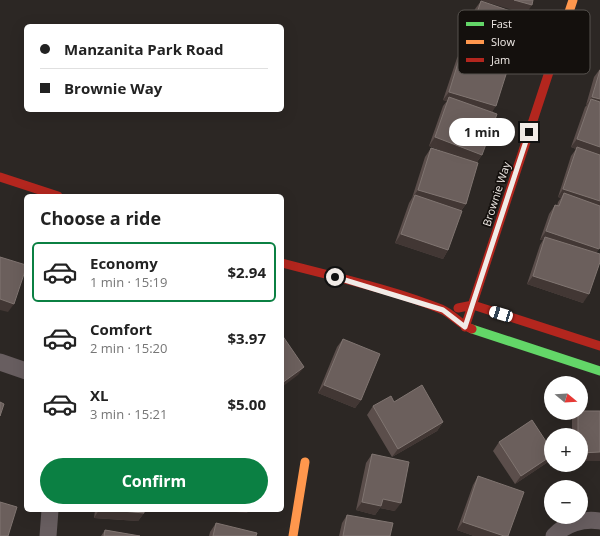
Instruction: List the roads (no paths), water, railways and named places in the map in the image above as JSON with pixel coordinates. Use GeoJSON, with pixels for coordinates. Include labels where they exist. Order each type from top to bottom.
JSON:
{"type":"FeatureCollection","features":[{"type":"Feature","properties":{"kind":"street","name":"Brownie Way"},"geometry":{"type":"LineString","coordinates":[[570,10],[573,0]]}},
{"type":"Feature","properties":{"kind":"street","name":"Brownie Way"},"geometry":{"type":"LineString","coordinates":[[465,327],[549,74]]}},
{"type":"Feature","properties":{"kind":"street"},"geometry":{"type":"LineString","coordinates":[[0,177],[52,194]]}},
{"type":"Feature","properties":{"kind":"street"},"geometry":{"type":"LineString","coordinates":[[284,264],[362,284],[443,310],[465,327],[600,371]]}},
{"type":"Feature","properties":{"kind":"street"},"geometry":{"type":"LineString","coordinates":[[443,310],[473,305],[600,346]]}},
{"type":"Feature","properties":{"kind":"street"},"geometry":{"type":"LineString","coordinates":[[0,362],[24,370]]}},
{"type":"Feature","properties":{"kind":"street"},"geometry":{"type":"LineString","coordinates":[[293,536],[305,462]]}},
{"type":"Feature","properties":{"kind":"street"},"geometry":{"type":"LineString","coordinates":[[48,536],[50,512]]}},
{"type":"Feature","properties":{"kind":"street"},"geometry":{"type":"LineString","coordinates":[[554,536],[572,523],[593,520],[600,522]]}}]}
